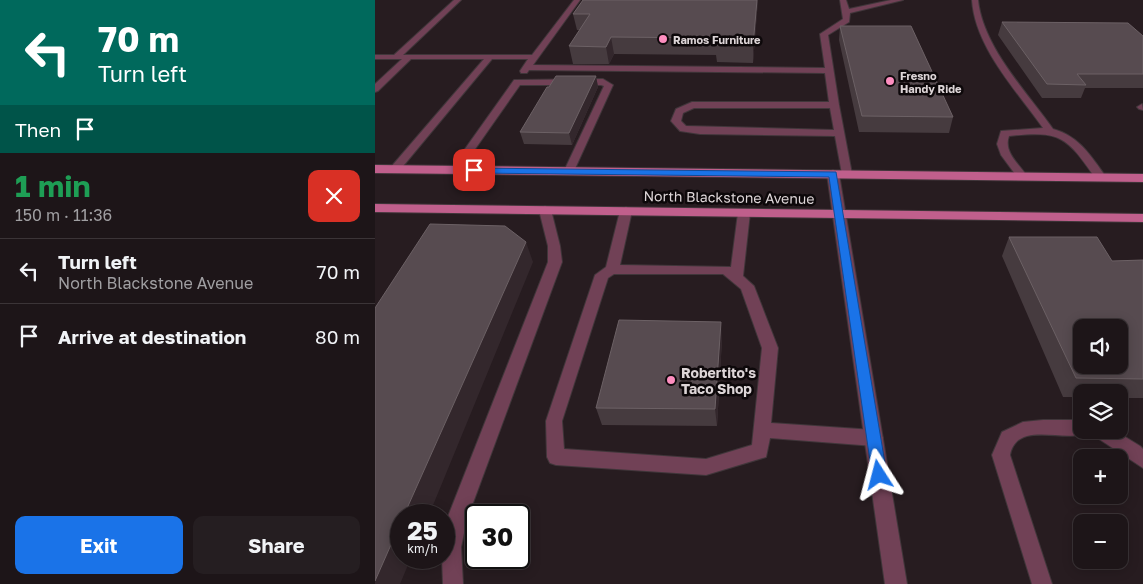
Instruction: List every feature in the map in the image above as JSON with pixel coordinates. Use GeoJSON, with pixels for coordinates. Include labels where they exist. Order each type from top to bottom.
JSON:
{"type":"FeatureCollection","features":[{"type":"Feature","properties":{"kind":"main road","name":"North Blackstone Avenue"},"geometry":{"type":"LineString","coordinates":[[375,169],[1143,178]]}},
{"type":"Feature","properties":{"kind":"main road","name":"North Blackstone Avenue"},"geometry":{"type":"LineString","coordinates":[[375,208],[1143,218]]}},
{"type":"Feature","properties":{"kind":"street"},"geometry":{"type":"LineString","coordinates":[[840,174],[839,214],[896,584]]}},
{"type":"Feature","properties":{"kind":"lane"},"geometry":{"type":"LineString","coordinates":[[396,56],[458,0]]}},
{"type":"Feature","properties":{"kind":"lane"},"geometry":{"type":"LineString","coordinates":[[455,170],[577,0]]}},
{"type":"Feature","properties":{"kind":"lane"},"geometry":{"type":"LineString","coordinates":[[840,174],[840,133],[824,34],[846,20],[843,0]]}},
{"type":"Feature","properties":{"kind":"lane"},"geometry":{"type":"LineString","coordinates":[[846,12],[900,0]]}},
{"type":"Feature","properties":{"kind":"lane"},"geometry":{"type":"LineString","coordinates":[[975,0],[989,46],[1051,131]]}},
{"type":"Feature","properties":{"kind":"lane"},"geometry":{"type":"LineString","coordinates":[[375,56],[535,57]]}},
{"type":"Feature","properties":{"kind":"lane"},"geometry":{"type":"LineString","coordinates":[[375,89],[409,57]]}},
{"type":"Feature","properties":{"kind":"lane"},"geometry":{"type":"LineString","coordinates":[[395,169],[490,57]]}},
{"type":"Feature","properties":{"kind":"lane"},"geometry":{"type":"LineString","coordinates":[[528,67],[829,71]]}},
{"type":"Feature","properties":{"kind":"lane"},"geometry":{"type":"LineString","coordinates":[[517,82],[603,82],[609,84],[569,171]]}},
{"type":"Feature","properties":{"kind":"lane"},"geometry":{"type":"LineString","coordinates":[[834,105],[692,105],[679,111],[676,122],[683,130],[840,133]]}},
{"type":"Feature","properties":{"kind":"lane"},"geometry":{"type":"LineString","coordinates":[[1022,176],[1001,146],[1001,139],[1005,133],[1051,131],[1063,134],[1079,146],[1100,178]]}},
{"type":"Feature","properties":{"kind":"lane"},"geometry":{"type":"LineString","coordinates":[[453,584],[451,546],[457,519],[555,262],[554,246],[545,210]]}},
{"type":"Feature","properties":{"kind":"lane"},"geometry":{"type":"LineString","coordinates":[[612,269],[626,211]]}},
{"type":"Feature","properties":{"kind":"lane"},"geometry":{"type":"LineString","coordinates":[[736,278],[744,213]]}},
{"type":"Feature","properties":{"kind":"lane"},"geometry":{"type":"LineString","coordinates":[[612,269],[726,270],[747,286],[770,348],[760,451],[706,467],[556,457],[554,421],[602,275],[612,269]]}},
{"type":"Feature","properties":{"kind":"lane"},"geometry":{"type":"LineString","coordinates":[[1042,584],[1001,455],[1003,446],[1009,436],[1024,429],[1073,427]]}},
{"type":"Feature","properties":{"kind":"lane"},"geometry":{"type":"LineString","coordinates":[[762,430],[874,438]]}},
{"type":"Feature","properties":{"kind":"lane"},"geometry":{"type":"LineString","coordinates":[[1113,439],[1143,460]]}},
{"type":"Feature","properties":{"kind":"building","name":"Ramos Furniture"},"geometry":{"type":"Polygon","coordinates":[[[583,0],[757,0],[753,46],[716,45],[717,38],[611,37],[606,47],[569,46],[590,14],[573,14],[583,0]]]}},
{"type":"Feature","properties":{"kind":"building"},"geometry":{"type":"Polygon","coordinates":[[[1002,22],[1128,23],[1143,36],[1143,74],[1077,74],[1086,85],[1047,84],[1002,22]]]}},
{"type":"Feature","properties":{"kind":"building"},"geometry":{"type":"Polygon","coordinates":[[[840,26],[911,26],[953,117],[862,116],[840,26]]]}},
{"type":"Feature","properties":{"kind":"building"},"geometry":{"type":"Polygon","coordinates":[[[556,76],[596,76],[569,133],[520,132],[547,87],[549,87],[556,76]]]}},
{"type":"Feature","properties":{"kind":"building"},"geometry":{"type":"Polygon","coordinates":[[[430,224],[505,226],[526,242],[409,504],[390,504],[390,547],[375,581],[375,308],[430,224]]]}},
{"type":"Feature","properties":{"kind":"building"},"geometry":{"type":"Polygon","coordinates":[[[1009,237],[1097,237],[1112,261],[1143,260],[1143,379],[1076,378],[1074,374],[1128,374],[1128,319],[1073,319],[1073,372],[1009,237]]]}},
{"type":"Feature","properties":{"kind":"building"},"geometry":{"type":"Polygon","coordinates":[[[619,320],[721,322],[715,409],[596,408],[619,320]]]}},
{"type":"Feature","properties":{"kind":"place","name":"Ramos Furniture"},"geometry":{"type":"Point","coordinates":[663,39]}},
{"type":"Feature","properties":{"kind":"place","name":"Fresno Handy Ride"},"geometry":{"type":"Point","coordinates":[890,81]}},
{"type":"Feature","properties":{"kind":"place","name":"Robertito's Taco Shop"},"geometry":{"type":"Point","coordinates":[671,380]}},
{"type":"Feature","properties":{"kind":"route"},"geometry":{"type":"LineString","coordinates":[[474,170],[833,174],[879,475]]}}]}
